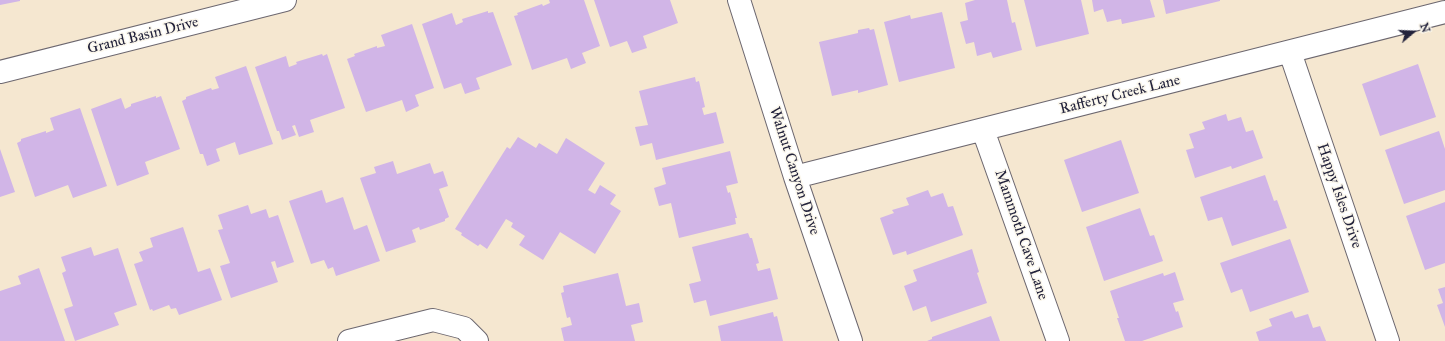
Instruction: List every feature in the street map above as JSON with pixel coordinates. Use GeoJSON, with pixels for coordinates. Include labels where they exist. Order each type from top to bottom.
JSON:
{"type":"FeatureCollection","features":[{"type":"Feature","properties":{"kind":"street","name":"Grand Basin Drive"},"geometry":{"type":"LineString","coordinates":[[0,72],[285,0]]}},
{"type":"Feature","properties":{"kind":"street","name":"Walnut Canyon Drive"},"geometry":{"type":"LineString","coordinates":[[739,0],[795,178],[851,341]]}},
{"type":"Feature","properties":{"kind":"street","name":"Rafferty Creek Lane"},"geometry":{"type":"LineString","coordinates":[[795,178],[1445,12]]}},
{"type":"Feature","properties":{"kind":"street","name":"Happy Isles Drive"},"geometry":{"type":"LineString","coordinates":[[1290,52],[1388,341]]}},
{"type":"Feature","properties":{"kind":"street","name":"Mammoth Cave Lane"},"geometry":{"type":"LineString","coordinates":[[983,130],[1058,341]]}},
{"type":"Feature","properties":{"kind":"street"},"geometry":{"type":"LineString","coordinates":[[348,341],[433,320],[470,334]]}},
{"type":"Feature","properties":{"kind":"building"},"geometry":{"type":"Polygon","coordinates":[[[0,0],[20,0],[20,1],[0,5],[0,0]]]}},
{"type":"Feature","properties":{"kind":"building"},"geometry":{"type":"Polygon","coordinates":[[[549,0],[584,0],[600,46],[582,53],[586,63],[571,69],[567,58],[532,70],[514,16],[518,15],[517,13],[542,4],[543,6],[550,3],[549,0]]]}},
{"type":"Feature","properties":{"kind":"building"},"geometry":{"type":"Polygon","coordinates":[[[594,0],[670,0],[678,23],[643,36],[647,48],[632,53],[627,41],[610,47],[594,0]]]}},
{"type":"Feature","properties":{"kind":"building"},"geometry":{"type":"Polygon","coordinates":[[[975,0],[1007,0],[1012,23],[1015,22],[1022,50],[993,58],[991,52],[977,56],[974,42],[966,44],[960,22],[968,20],[965,3],[975,0]]]}},
{"type":"Feature","properties":{"kind":"building"},"geometry":{"type":"Polygon","coordinates":[[[1024,0],[1081,0],[1089,34],[1036,47],[1024,0]]]}},
{"type":"Feature","properties":{"kind":"building"},"geometry":{"type":"Polygon","coordinates":[[[1092,0],[1150,0],[1155,17],[1122,24],[1121,19],[1107,22],[1103,9],[1094,12],[1092,0]]]}},
{"type":"Feature","properties":{"kind":"building"},"geometry":{"type":"Polygon","coordinates":[[[1163,0],[1220,0],[1220,1],[1166,14],[1163,0]]]}},
{"type":"Feature","properties":{"kind":"building"},"geometry":{"type":"Polygon","coordinates":[[[488,11],[488,13],[493,12],[512,65],[476,78],[480,89],[465,94],[461,83],[444,89],[422,24],[452,13],[456,25],[463,22],[462,19],[488,11]]]}},
{"type":"Feature","properties":{"kind":"building"},"geometry":{"type":"Polygon","coordinates":[[[942,12],[955,68],[899,82],[884,22],[910,15],[911,19],[942,12]]]}},
{"type":"Feature","properties":{"kind":"building"},"geometry":{"type":"Polygon","coordinates":[[[412,24],[434,88],[415,95],[419,106],[406,112],[402,100],[366,112],[347,59],[355,56],[354,54],[377,46],[377,48],[385,46],[381,35],[412,24]]]}},
{"type":"Feature","properties":{"kind":"building"},"geometry":{"type":"Polygon","coordinates":[[[869,28],[870,30],[874,29],[888,85],[858,93],[858,90],[832,96],[819,42],[858,33],[858,30],[869,28]]]}},
{"type":"Feature","properties":{"kind":"building"},"geometry":{"type":"Polygon","coordinates":[[[322,54],[323,56],[327,54],[345,108],[310,120],[314,132],[299,137],[295,125],[292,126],[296,135],[282,140],[279,131],[277,131],[255,67],[286,56],[289,67],[297,64],[296,62],[322,54]]]}},
{"type":"Feature","properties":{"kind":"building"},"geometry":{"type":"Polygon","coordinates":[[[1418,64],[1436,117],[1380,136],[1362,84],[1418,64]]]}},
{"type":"Feature","properties":{"kind":"building"},"geometry":{"type":"Polygon","coordinates":[[[246,66],[273,144],[239,155],[235,142],[216,149],[220,161],[207,166],[203,154],[200,154],[182,101],[186,99],[186,97],[211,88],[212,90],[219,88],[215,77],[246,66]]]}},
{"type":"Feature","properties":{"kind":"building"},"geometry":{"type":"Polygon","coordinates":[[[695,77],[696,82],[699,81],[705,107],[702,108],[704,115],[716,112],[724,143],[656,160],[652,143],[640,146],[635,127],[648,125],[639,91],[695,77]]]}},
{"type":"Feature","properties":{"kind":"building"},"geometry":{"type":"Polygon","coordinates":[[[156,96],[156,98],[161,96],[180,149],[145,162],[149,174],[117,186],[91,109],[121,98],[125,109],[131,106],[131,104],[156,96]]]}},
{"type":"Feature","properties":{"kind":"building"},"geometry":{"type":"Polygon","coordinates":[[[80,108],[107,186],[73,198],[68,185],[35,197],[17,143],[21,141],[21,139],[54,130],[50,118],[80,108]]]}},
{"type":"Feature","properties":{"kind":"building"},"geometry":{"type":"Polygon","coordinates":[[[1226,114],[1228,121],[1241,117],[1246,132],[1253,130],[1263,158],[1232,169],[1231,166],[1195,178],[1186,150],[1194,148],[1189,134],[1205,129],[1202,122],[1226,114]]]}},
{"type":"Feature","properties":{"kind":"building"},"geometry":{"type":"Polygon","coordinates":[[[1439,131],[1445,149],[1445,190],[1404,204],[1385,150],[1439,131]]]}},
{"type":"Feature","properties":{"kind":"building"},"geometry":{"type":"Polygon","coordinates":[[[518,137],[536,148],[539,143],[557,154],[566,138],[605,163],[588,190],[595,194],[600,185],[616,195],[610,204],[621,211],[595,254],[560,232],[543,260],[519,245],[525,236],[511,227],[513,223],[506,219],[487,249],[480,244],[478,246],[461,235],[462,233],[455,229],[507,147],[510,149],[518,137]]]}},
{"type":"Feature","properties":{"kind":"building"},"geometry":{"type":"Polygon","coordinates":[[[1121,140],[1139,193],[1082,212],[1064,160],[1121,140]]]}},
{"type":"Feature","properties":{"kind":"building"},"geometry":{"type":"Polygon","coordinates":[[[0,149],[15,192],[0,197],[0,149]]]}},
{"type":"Feature","properties":{"kind":"building"},"geometry":{"type":"Polygon","coordinates":[[[730,151],[738,183],[726,186],[728,193],[730,192],[737,218],[735,218],[736,224],[679,238],[671,203],[659,206],[654,188],[666,184],[662,168],[730,151]]]}},
{"type":"Feature","properties":{"kind":"building"},"geometry":{"type":"Polygon","coordinates":[[[393,161],[397,174],[430,163],[434,174],[443,171],[448,186],[439,189],[449,217],[445,219],[445,221],[420,230],[419,227],[412,230],[416,242],[386,252],[360,178],[376,173],[374,167],[393,161]]]}},
{"type":"Feature","properties":{"kind":"building"},"geometry":{"type":"Polygon","coordinates":[[[1265,175],[1274,201],[1277,200],[1287,228],[1232,246],[1222,217],[1208,221],[1200,197],[1265,175]]]}},
{"type":"Feature","properties":{"kind":"building"},"geometry":{"type":"Polygon","coordinates":[[[322,190],[326,203],[343,197],[354,230],[367,225],[380,261],[336,276],[333,267],[328,269],[324,260],[311,264],[289,201],[322,190]]]}},
{"type":"Feature","properties":{"kind":"building"},"geometry":{"type":"Polygon","coordinates":[[[928,190],[931,197],[943,193],[948,207],[953,206],[963,235],[907,255],[906,251],[893,255],[880,218],[894,213],[892,210],[909,205],[906,198],[928,190]]]}},
{"type":"Feature","properties":{"kind":"building"},"geometry":{"type":"Polygon","coordinates":[[[1445,202],[1445,263],[1425,270],[1406,216],[1445,202]]]}},
{"type":"Feature","properties":{"kind":"building"},"geometry":{"type":"Polygon","coordinates":[[[248,205],[251,214],[266,209],[269,218],[278,215],[294,262],[277,268],[275,261],[271,262],[278,282],[231,298],[220,266],[230,263],[218,230],[223,229],[218,215],[248,205]]]}},
{"type":"Feature","properties":{"kind":"building"},"geometry":{"type":"Polygon","coordinates":[[[1140,208],[1150,236],[1154,235],[1163,261],[1104,281],[1086,227],[1140,208]]]}},
{"type":"Feature","properties":{"kind":"building"},"geometry":{"type":"Polygon","coordinates":[[[183,227],[198,272],[210,268],[222,300],[179,315],[176,308],[171,309],[169,305],[153,311],[152,309],[150,310],[134,264],[143,261],[139,252],[153,247],[150,238],[183,227]]]}},
{"type":"Feature","properties":{"kind":"building"},"geometry":{"type":"Polygon","coordinates":[[[748,233],[750,238],[752,238],[759,263],[756,264],[758,271],[770,268],[778,299],[710,316],[706,300],[694,303],[689,284],[701,281],[692,247],[748,233]]]}},
{"type":"Feature","properties":{"kind":"building"},"geometry":{"type":"Polygon","coordinates":[[[1290,239],[1309,292],[1250,312],[1242,289],[1231,293],[1220,263],[1290,239]]]}},
{"type":"Feature","properties":{"kind":"building"},"geometry":{"type":"Polygon","coordinates":[[[91,247],[94,256],[118,248],[137,305],[114,313],[119,325],[75,341],[64,309],[73,306],[62,273],[66,271],[61,257],[91,247]]]}},
{"type":"Feature","properties":{"kind":"building"},"geometry":{"type":"Polygon","coordinates":[[[972,249],[979,272],[977,273],[987,303],[931,322],[926,306],[913,311],[904,286],[917,281],[913,270],[972,249]]]}},
{"type":"Feature","properties":{"kind":"building"},"geometry":{"type":"Polygon","coordinates":[[[39,268],[65,341],[0,341],[0,291],[21,284],[18,276],[39,268]]]}},
{"type":"Feature","properties":{"kind":"building"},"geometry":{"type":"Polygon","coordinates":[[[1175,272],[1184,300],[1173,303],[1176,312],[1178,311],[1183,327],[1142,341],[1125,341],[1110,291],[1163,273],[1164,276],[1175,272]]]}},
{"type":"Feature","properties":{"kind":"building"},"geometry":{"type":"Polygon","coordinates":[[[618,273],[626,306],[639,303],[643,322],[631,325],[635,341],[564,341],[561,328],[572,325],[570,317],[567,318],[561,293],[564,292],[563,286],[618,273]]]}},
{"type":"Feature","properties":{"kind":"building"},"geometry":{"type":"Polygon","coordinates":[[[1445,287],[1445,327],[1437,305],[1443,303],[1438,289],[1445,287]]]}},
{"type":"Feature","properties":{"kind":"building"},"geometry":{"type":"Polygon","coordinates":[[[1292,311],[1295,318],[1308,314],[1313,328],[1320,326],[1326,341],[1259,341],[1256,332],[1272,326],[1269,319],[1292,311]]]}},
{"type":"Feature","properties":{"kind":"building"},"geometry":{"type":"Polygon","coordinates":[[[773,312],[774,317],[777,316],[783,341],[721,341],[718,326],[773,312]]]}},
{"type":"Feature","properties":{"kind":"building"},"geometry":{"type":"Polygon","coordinates":[[[991,316],[1000,341],[927,341],[932,339],[932,337],[991,316]]]}}]}
